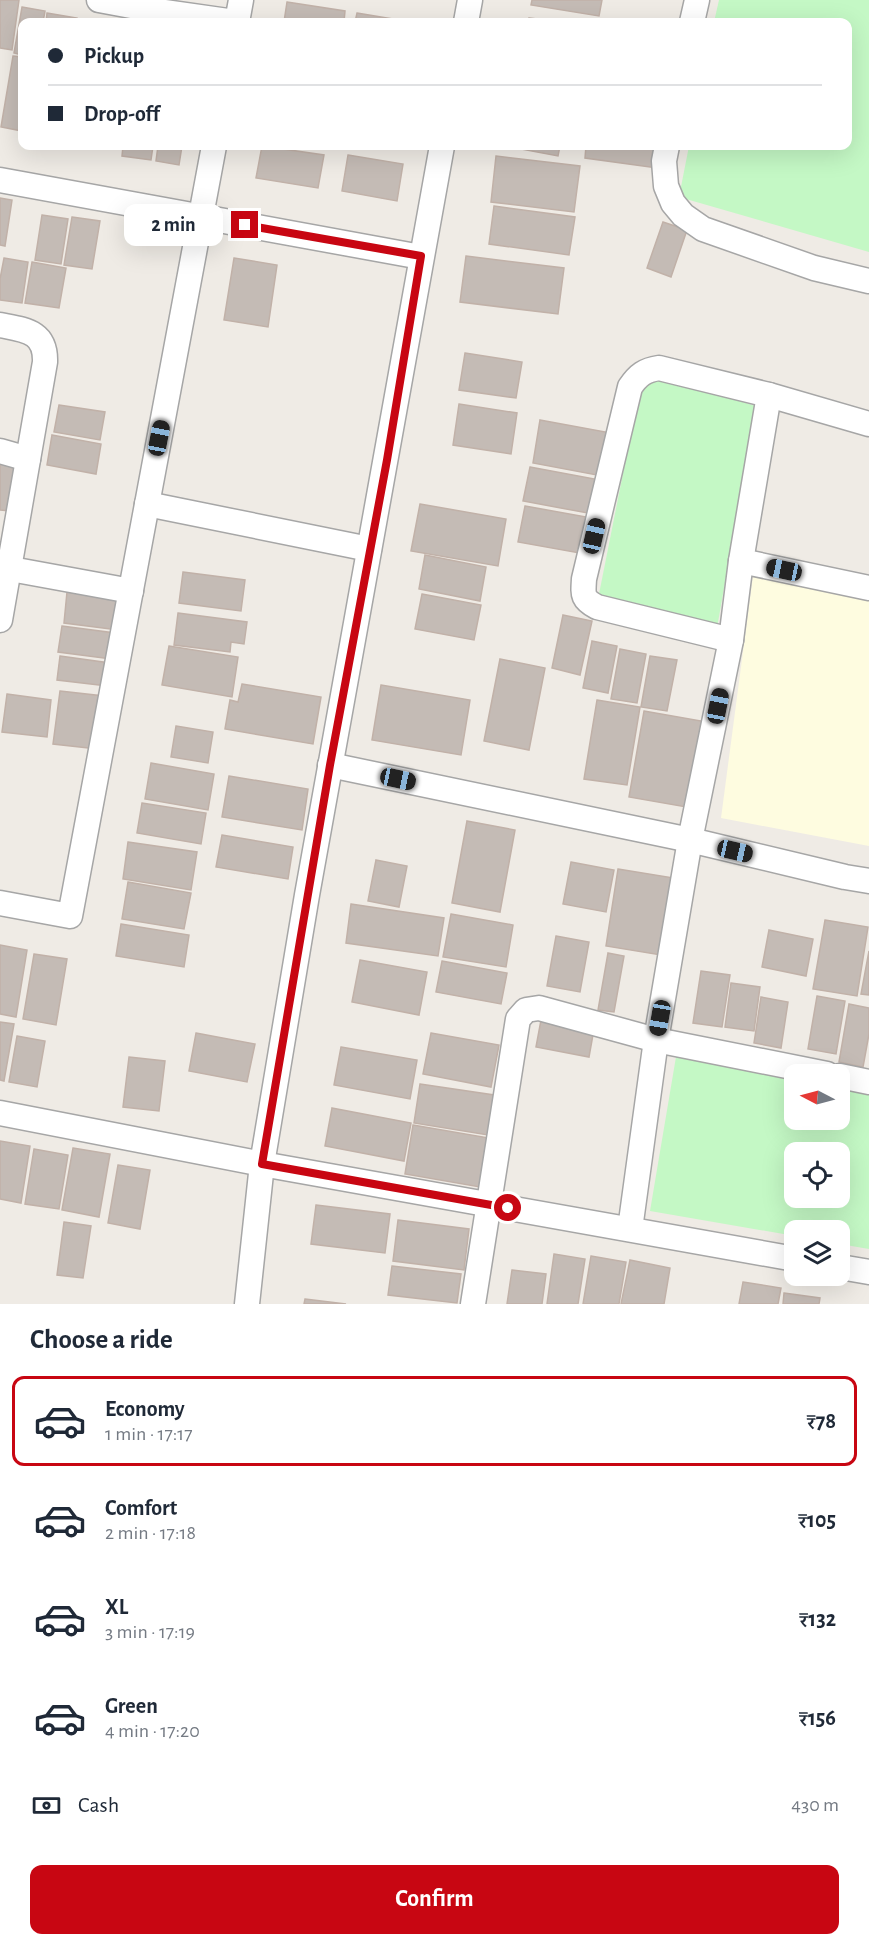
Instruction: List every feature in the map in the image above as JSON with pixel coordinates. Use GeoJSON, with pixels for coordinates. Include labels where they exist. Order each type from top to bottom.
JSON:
{"type":"FeatureCollection","features":[{"type":"Feature","properties":{"kind":"street"},"geometry":{"type":"LineString","coordinates":[[99,0],[208,18]]}},
{"type":"Feature","properties":{"kind":"street"},"geometry":{"type":"LineString","coordinates":[[237,18],[241,0]]}},
{"type":"Feature","properties":{"kind":"street"},"geometry":{"type":"LineString","coordinates":[[467,18],[470,0]]}},
{"type":"Feature","properties":{"kind":"street"},"geometry":{"type":"LineString","coordinates":[[693,18],[697,0]]}},
{"type":"Feature","properties":{"kind":"street"},"geometry":{"type":"LineString","coordinates":[[0,903],[70,916],[213,150]]}},
{"type":"Feature","properties":{"kind":"street"},"geometry":{"type":"LineString","coordinates":[[247,1304],[262,1164],[330,765],[387,460],[441,150]]}},
{"type":"Feature","properties":{"kind":"street"},"geometry":{"type":"LineString","coordinates":[[666,150],[664,161],[666,186],[673,203],[683,215],[703,229],[814,268],[869,281]]}},
{"type":"Feature","properties":{"kind":"street"},"geometry":{"type":"LineString","coordinates":[[0,180],[421,256]]}},
{"type":"Feature","properties":{"kind":"street"},"geometry":{"type":"LineString","coordinates":[[0,325],[25,330],[39,338],[45,349],[45,362],[28,459],[4,568],[0,620]]}},
{"type":"Feature","properties":{"kind":"street"},"geometry":{"type":"LineString","coordinates":[[731,639],[597,607],[587,602],[583,593],[584,579],[630,387],[638,376],[649,370],[660,368],[769,395],[869,424]]}},
{"type":"Feature","properties":{"kind":"street"},"geometry":{"type":"LineString","coordinates":[[630,1229],[656,1040],[690,840],[731,639],[741,561],[769,395]]}},
{"type":"Feature","properties":{"kind":"street"},"geometry":{"type":"LineString","coordinates":[[0,451],[28,459]]}},
{"type":"Feature","properties":{"kind":"street"},"geometry":{"type":"LineString","coordinates":[[147,504],[369,549]]}},
{"type":"Feature","properties":{"kind":"street"},"geometry":{"type":"LineString","coordinates":[[741,561],[869,588]]}},
{"type":"Feature","properties":{"kind":"street"},"geometry":{"type":"LineString","coordinates":[[4,568],[131,591]]}},
{"type":"Feature","properties":{"kind":"street"},"geometry":{"type":"LineString","coordinates":[[330,765],[690,840],[834,875],[869,881]]}},
{"type":"Feature","properties":{"kind":"street"},"geometry":{"type":"LineString","coordinates":[[473,1304],[518,1019],[526,1010],[539,1008],[656,1040],[784,1065]]}},
{"type":"Feature","properties":{"kind":"street"},"geometry":{"type":"LineString","coordinates":[[850,1079],[869,1082]]}},
{"type":"Feature","properties":{"kind":"street"},"geometry":{"type":"LineString","coordinates":[[0,1113],[262,1164],[784,1257]]}},
{"type":"Feature","properties":{"kind":"street"},"geometry":{"type":"LineString","coordinates":[[850,1269],[869,1272]]}},
{"type":"Feature","properties":{"kind":"shaded area"},"geometry":{"type":"Polygon","coordinates":[[[755,561],[869,586],[869,846],[721,818],[755,561]]]}},
{"type":"Feature","properties":{"kind":"green space"},"geometry":{"type":"Polygon","coordinates":[[[719,0],[869,0],[869,252],[679,197],[688,150],[852,150],[852,18],[715,18],[719,0]]]}},
{"type":"Feature","properties":{"kind":"green space"},"geometry":{"type":"Polygon","coordinates":[[[643,373],[756,406],[717,628],[599,594],[643,373]]]}},
{"type":"Feature","properties":{"kind":"green space"},"geometry":{"type":"Polygon","coordinates":[[[678,1045],[784,1071],[784,1130],[850,1130],[850,1078],[869,1082],[869,1249],[850,1246],[850,1220],[784,1220],[784,1234],[650,1211],[678,1045]]]}},
{"type":"Feature","properties":{"kind":"building"},"geometry":{"type":"Polygon","coordinates":[[[0,0],[19,0],[12,50],[0,48],[0,0]]]}},
{"type":"Feature","properties":{"kind":"building"},"geometry":{"type":"Polygon","coordinates":[[[532,0],[602,0],[599,16],[531,5],[532,0]]]}},
{"type":"Feature","properties":{"kind":"building"},"geometry":{"type":"Polygon","coordinates":[[[287,2],[345,11],[344,18],[285,18],[287,2]]]}},
{"type":"Feature","properties":{"kind":"building"},"geometry":{"type":"Polygon","coordinates":[[[22,7],[45,11],[44,18],[20,18],[22,7]]]}},
{"type":"Feature","properties":{"kind":"building"},"geometry":{"type":"Polygon","coordinates":[[[47,13],[77,18],[46,18],[47,13]]]}},
{"type":"Feature","properties":{"kind":"building"},"geometry":{"type":"Polygon","coordinates":[[[357,13],[387,18],[356,18],[357,13]]]}},
{"type":"Feature","properties":{"kind":"building"},"geometry":{"type":"Polygon","coordinates":[[[18,30],[18,54],[14,53],[18,30]]]}},
{"type":"Feature","properties":{"kind":"building"},"geometry":{"type":"Polygon","coordinates":[[[13,56],[18,57],[18,130],[1,127],[13,56]]]}},
{"type":"Feature","properties":{"kind":"building"},"geometry":{"type":"Polygon","coordinates":[[[123,150],[152,150],[151,160],[122,156],[123,150]]]}},
{"type":"Feature","properties":{"kind":"building"},"geometry":{"type":"Polygon","coordinates":[[[157,150],[181,150],[179,165],[156,161],[157,150]]]}},
{"type":"Feature","properties":{"kind":"building"},"geometry":{"type":"Polygon","coordinates":[[[261,150],[290,150],[324,155],[318,188],[256,178],[261,150]]]}},
{"type":"Feature","properties":{"kind":"building"},"geometry":{"type":"Polygon","coordinates":[[[526,150],[559,150],[558,156],[526,150]]]}},
{"type":"Feature","properties":{"kind":"building"},"geometry":{"type":"Polygon","coordinates":[[[586,150],[659,150],[657,168],[585,158],[586,150]]]}},
{"type":"Feature","properties":{"kind":"building"},"geometry":{"type":"Polygon","coordinates":[[[348,155],[403,164],[397,201],[342,191],[348,155]]]}},
{"type":"Feature","properties":{"kind":"building"},"geometry":{"type":"Polygon","coordinates":[[[496,156],[580,166],[574,212],[491,202],[496,156]]]}},
{"type":"Feature","properties":{"kind":"building"},"geometry":{"type":"Polygon","coordinates":[[[0,198],[12,200],[5,246],[0,245],[0,198]]]}},
{"type":"Feature","properties":{"kind":"building"},"geometry":{"type":"Polygon","coordinates":[[[494,206],[575,217],[569,255],[489,244],[494,206]]]}},
{"type":"Feature","properties":{"kind":"building"},"geometry":{"type":"Polygon","coordinates":[[[42,215],[68,219],[61,264],[35,260],[42,215]]]}},
{"type":"Feature","properties":{"kind":"building"},"geometry":{"type":"Polygon","coordinates":[[[72,217],[100,221],[92,269],[64,265],[72,217]]]}},
{"type":"Feature","properties":{"kind":"building"},"geometry":{"type":"Polygon","coordinates":[[[663,222],[687,230],[671,277],[647,268],[663,222]]]}},
{"type":"Feature","properties":{"kind":"building"},"geometry":{"type":"Polygon","coordinates":[[[466,256],[564,268],[558,314],[460,302],[466,256]]]}},
{"type":"Feature","properties":{"kind":"building"},"geometry":{"type":"Polygon","coordinates":[[[4,258],[28,262],[22,303],[0,300],[0,279],[4,258]]]}},
{"type":"Feature","properties":{"kind":"building"},"geometry":{"type":"Polygon","coordinates":[[[234,258],[277,265],[268,327],[224,320],[234,258]]]}},
{"type":"Feature","properties":{"kind":"building"},"geometry":{"type":"Polygon","coordinates":[[[32,262],[66,268],[59,308],[25,303],[32,262]]]}},
{"type":"Feature","properties":{"kind":"building"},"geometry":{"type":"Polygon","coordinates":[[[465,353],[522,362],[516,398],[459,390],[465,353]]]}},
{"type":"Feature","properties":{"kind":"building"},"geometry":{"type":"Polygon","coordinates":[[[459,404],[517,413],[511,454],[453,445],[459,404]]]}},
{"type":"Feature","properties":{"kind":"building"},"geometry":{"type":"Polygon","coordinates":[[[59,405],[105,412],[100,440],[54,432],[59,405]]]}},
{"type":"Feature","properties":{"kind":"building"},"geometry":{"type":"Polygon","coordinates":[[[540,420],[611,433],[602,476],[533,463],[540,420]]]}},
{"type":"Feature","properties":{"kind":"building"},"geometry":{"type":"Polygon","coordinates":[[[52,435],[101,444],[96,474],[47,465],[52,435]]]}},
{"type":"Feature","properties":{"kind":"building"},"geometry":{"type":"Polygon","coordinates":[[[0,460],[16,462],[10,511],[0,510],[0,460]]]}},
{"type":"Feature","properties":{"kind":"building"},"geometry":{"type":"Polygon","coordinates":[[[530,467],[600,480],[593,514],[523,501],[530,467]]]}},
{"type":"Feature","properties":{"kind":"building"},"geometry":{"type":"Polygon","coordinates":[[[420,504],[506,519],[498,566],[411,551],[420,504]]]}},
{"type":"Feature","properties":{"kind":"building"},"geometry":{"type":"Polygon","coordinates":[[[525,506],[592,518],[585,554],[518,542],[525,506]]]}},
{"type":"Feature","properties":{"kind":"building"},"geometry":{"type":"Polygon","coordinates":[[[425,555],[486,567],[480,601],[419,589],[425,555]]]}},
{"type":"Feature","properties":{"kind":"building"},"geometry":{"type":"Polygon","coordinates":[[[183,572],[245,580],[241,611],[179,603],[183,572]]]}},
{"type":"Feature","properties":{"kind":"building"},"geometry":{"type":"Polygon","coordinates":[[[67,592],[122,599],[118,630],[64,623],[67,592]]]}},
{"type":"Feature","properties":{"kind":"building"},"geometry":{"type":"Polygon","coordinates":[[[422,594],[481,605],[474,640],[415,629],[422,594]]]}},
{"type":"Feature","properties":{"kind":"building"},"geometry":{"type":"Polygon","coordinates":[[[178,613],[247,622],[244,644],[231,642],[230,652],[174,645],[178,613]]]}},
{"type":"Feature","properties":{"kind":"building"},"geometry":{"type":"Polygon","coordinates":[[[563,615],[592,621],[580,675],[552,668],[563,615]]]}},
{"type":"Feature","properties":{"kind":"building"},"geometry":{"type":"Polygon","coordinates":[[[62,626],[115,633],[111,659],[58,652],[62,626]]]}},
{"type":"Feature","properties":{"kind":"building"},"geometry":{"type":"Polygon","coordinates":[[[592,641],[617,646],[608,693],[583,688],[592,641]]]}},
{"type":"Feature","properties":{"kind":"building"},"geometry":{"type":"Polygon","coordinates":[[[169,646],[238,657],[232,697],[162,685],[169,646]]]}},
{"type":"Feature","properties":{"kind":"building"},"geometry":{"type":"Polygon","coordinates":[[[620,649],[646,654],[637,703],[611,699],[620,649]]]}},
{"type":"Feature","properties":{"kind":"building"},"geometry":{"type":"Polygon","coordinates":[[[60,656],[110,663],[107,686],[57,680],[60,656]]]}},
{"type":"Feature","properties":{"kind":"building"},"geometry":{"type":"Polygon","coordinates":[[[650,656],[677,660],[667,711],[641,707],[650,656]]]}},
{"type":"Feature","properties":{"kind":"building"},"geometry":{"type":"Polygon","coordinates":[[[500,659],[545,668],[529,750],[484,741],[500,659]]]}},
{"type":"Feature","properties":{"kind":"building"},"geometry":{"type":"Polygon","coordinates":[[[242,684],[321,697],[313,744],[225,729],[230,700],[238,702],[242,684]]]}},
{"type":"Feature","properties":{"kind":"building"},"geometry":{"type":"Polygon","coordinates":[[[381,685],[470,700],[461,755],[372,740],[381,685]]]}},
{"type":"Feature","properties":{"kind":"building"},"geometry":{"type":"Polygon","coordinates":[[[60,691],[104,696],[97,749],[53,744],[60,691]]]}},
{"type":"Feature","properties":{"kind":"building"},"geometry":{"type":"Polygon","coordinates":[[[7,694],[51,700],[47,737],[2,732],[7,694]]]}},
{"type":"Feature","properties":{"kind":"building"},"geometry":{"type":"Polygon","coordinates":[[[597,700],[640,707],[627,785],[584,779],[597,700]]]}},
{"type":"Feature","properties":{"kind":"building"},"geometry":{"type":"Polygon","coordinates":[[[644,711],[707,722],[692,808],[629,797],[644,711]]]}},
{"type":"Feature","properties":{"kind":"building"},"geometry":{"type":"Polygon","coordinates":[[[176,726],[213,732],[208,763],[171,757],[176,726]]]}},
{"type":"Feature","properties":{"kind":"building"},"geometry":{"type":"Polygon","coordinates":[[[151,763],[214,774],[208,810],[145,799],[151,763]]]}},
{"type":"Feature","properties":{"kind":"building"},"geometry":{"type":"Polygon","coordinates":[[[229,776],[308,789],[302,830],[222,817],[229,776]]]}},
{"type":"Feature","properties":{"kind":"building"},"geometry":{"type":"Polygon","coordinates":[[[142,803],[206,813],[201,844],[137,833],[142,803]]]}},
{"type":"Feature","properties":{"kind":"building"},"geometry":{"type":"Polygon","coordinates":[[[467,821],[515,830],[500,912],[452,903],[467,821]]]}},
{"type":"Feature","properties":{"kind":"building"},"geometry":{"type":"Polygon","coordinates":[[[222,835],[293,847],[288,879],[216,867],[222,835]]]}},
{"type":"Feature","properties":{"kind":"building"},"geometry":{"type":"Polygon","coordinates":[[[128,842],[197,852],[191,890],[123,879],[128,842]]]}},
{"type":"Feature","properties":{"kind":"building"},"geometry":{"type":"Polygon","coordinates":[[[376,860],[407,866],[399,907],[368,901],[376,860]]]}},
{"type":"Feature","properties":{"kind":"building"},"geometry":{"type":"Polygon","coordinates":[[[571,862],[614,870],[606,912],[563,904],[571,862]]]}},
{"type":"Feature","properties":{"kind":"building"},"geometry":{"type":"Polygon","coordinates":[[[618,869],[680,879],[667,956],[606,946],[618,869]]]}},
{"type":"Feature","properties":{"kind":"building"},"geometry":{"type":"Polygon","coordinates":[[[128,882],[191,893],[184,929],[122,919],[128,882]]]}},
{"type":"Feature","properties":{"kind":"building"},"geometry":{"type":"Polygon","coordinates":[[[351,904],[444,918],[438,956],[346,943],[351,904]]]}},
{"type":"Feature","properties":{"kind":"building"},"geometry":{"type":"Polygon","coordinates":[[[451,914],[513,925],[506,967],[443,957],[451,914]]]}},
{"type":"Feature","properties":{"kind":"building"},"geometry":{"type":"Polygon","coordinates":[[[825,920],[868,927],[857,996],[813,989],[825,920]]]}},
{"type":"Feature","properties":{"kind":"building"},"geometry":{"type":"Polygon","coordinates":[[[121,924],[189,935],[184,967],[116,956],[121,924]]]}},
{"type":"Feature","properties":{"kind":"building"},"geometry":{"type":"Polygon","coordinates":[[[769,930],[813,939],[806,976],[762,967],[769,930]]]}},
{"type":"Feature","properties":{"kind":"building"},"geometry":{"type":"Polygon","coordinates":[[[556,936],[589,942],[580,992],[547,986],[556,936]]]}},
{"type":"Feature","properties":{"kind":"building"},"geometry":{"type":"Polygon","coordinates":[[[0,945],[27,950],[16,1017],[0,1014],[0,945]]]}},
{"type":"Feature","properties":{"kind":"building"},"geometry":{"type":"Polygon","coordinates":[[[869,951],[869,995],[861,994],[869,951]]]}},
{"type":"Feature","properties":{"kind":"building"},"geometry":{"type":"Polygon","coordinates":[[[608,953],[624,956],[614,1012],[598,1010],[608,953]]]}},
{"type":"Feature","properties":{"kind":"building"},"geometry":{"type":"Polygon","coordinates":[[[34,954],[67,959],[56,1025],[23,1019],[34,954]]]}},
{"type":"Feature","properties":{"kind":"building"},"geometry":{"type":"Polygon","coordinates":[[[360,960],[427,972],[419,1015],[352,1002],[360,960]]]}},
{"type":"Feature","properties":{"kind":"building"},"geometry":{"type":"Polygon","coordinates":[[[442,961],[507,973],[501,1004],[436,992],[442,961]]]}},
{"type":"Feature","properties":{"kind":"building"},"geometry":{"type":"Polygon","coordinates":[[[701,971],[730,975],[722,1027],[693,1023],[701,971]]]}},
{"type":"Feature","properties":{"kind":"building"},"geometry":{"type":"Polygon","coordinates":[[[731,983],[760,987],[754,1031],[725,1027],[731,983]]]}},
{"type":"Feature","properties":{"kind":"building"},"geometry":{"type":"Polygon","coordinates":[[[817,996],[845,1001],[836,1054],[808,1049],[817,996]]]}},
{"type":"Feature","properties":{"kind":"building"},"geometry":{"type":"Polygon","coordinates":[[[761,997],[788,1002],[781,1048],[754,1043],[761,997]]]}},
{"type":"Feature","properties":{"kind":"building"},"geometry":{"type":"Polygon","coordinates":[[[849,1004],[869,1008],[869,1034],[863,1067],[839,1062],[849,1004]]]}},
{"type":"Feature","properties":{"kind":"building"},"geometry":{"type":"Polygon","coordinates":[[[541,1020],[594,1029],[589,1057],[536,1047],[541,1020]]]}},
{"type":"Feature","properties":{"kind":"building"},"geometry":{"type":"Polygon","coordinates":[[[0,1022],[14,1024],[4,1081],[0,1080],[0,1022]]]}},
{"type":"Feature","properties":{"kind":"building"},"geometry":{"type":"Polygon","coordinates":[[[196,1033],[255,1044],[247,1082],[189,1071],[196,1033]]]}},
{"type":"Feature","properties":{"kind":"building"},"geometry":{"type":"Polygon","coordinates":[[[431,1033],[499,1045],[491,1087],[423,1074],[431,1033]]]}},
{"type":"Feature","properties":{"kind":"building"},"geometry":{"type":"Polygon","coordinates":[[[17,1036],[45,1041],[37,1087],[9,1082],[17,1036]]]}},
{"type":"Feature","properties":{"kind":"building"},"geometry":{"type":"Polygon","coordinates":[[[341,1047],[417,1060],[410,1099],[334,1085],[341,1047]]]}},
{"type":"Feature","properties":{"kind":"building"},"geometry":{"type":"Polygon","coordinates":[[[129,1057],[165,1061],[159,1111],[123,1107],[129,1057]]]}},
{"type":"Feature","properties":{"kind":"building"},"geometry":{"type":"Polygon","coordinates":[[[420,1084],[494,1095],[488,1135],[414,1123],[420,1084]]]}},
{"type":"Feature","properties":{"kind":"building"},"geometry":{"type":"Polygon","coordinates":[[[332,1108],[411,1123],[404,1161],[325,1146],[332,1108]]]}},
{"type":"Feature","properties":{"kind":"building"},"geometry":{"type":"Polygon","coordinates":[[[413,1125],[489,1138],[480,1187],[405,1174],[413,1125]]]}},
{"type":"Feature","properties":{"kind":"building"},"geometry":{"type":"Polygon","coordinates":[[[0,1141],[30,1146],[21,1203],[0,1199],[0,1141]]]}},
{"type":"Feature","properties":{"kind":"building"},"geometry":{"type":"Polygon","coordinates":[[[73,1148],[110,1154],[99,1217],[62,1210],[73,1148]]]}},
{"type":"Feature","properties":{"kind":"building"},"geometry":{"type":"Polygon","coordinates":[[[34,1149],[68,1155],[59,1209],[25,1204],[34,1149]]]}},
{"type":"Feature","properties":{"kind":"building"},"geometry":{"type":"Polygon","coordinates":[[[118,1165],[150,1170],[140,1229],[108,1223],[118,1165]]]}},
{"type":"Feature","properties":{"kind":"building"},"geometry":{"type":"Polygon","coordinates":[[[316,1205],[390,1214],[385,1253],[311,1244],[316,1205]]]}},
{"type":"Feature","properties":{"kind":"building"},"geometry":{"type":"Polygon","coordinates":[[[398,1220],[469,1229],[464,1270],[393,1261],[398,1220]]]}},
{"type":"Feature","properties":{"kind":"building"},"geometry":{"type":"Polygon","coordinates":[[[64,1222],[91,1226],[83,1278],[57,1275],[64,1222]]]}},
{"type":"Feature","properties":{"kind":"building"},"geometry":{"type":"Polygon","coordinates":[[[554,1254],[585,1259],[578,1304],[547,1304],[554,1254]]]}},
{"type":"Feature","properties":{"kind":"building"},"geometry":{"type":"Polygon","coordinates":[[[591,1256],[626,1262],[619,1304],[583,1304],[591,1256]]]}},
{"type":"Feature","properties":{"kind":"building"},"geometry":{"type":"Polygon","coordinates":[[[630,1260],[670,1268],[664,1304],[621,1304],[630,1260]]]}},
{"type":"Feature","properties":{"kind":"building"},"geometry":{"type":"Polygon","coordinates":[[[392,1266],[461,1274],[457,1303],[388,1295],[392,1266]]]}},
{"type":"Feature","properties":{"kind":"building"},"geometry":{"type":"Polygon","coordinates":[[[512,1270],[546,1274],[542,1304],[507,1304],[512,1270]]]}},
{"type":"Feature","properties":{"kind":"building"},"geometry":{"type":"Polygon","coordinates":[[[743,1282],[781,1288],[778,1304],[739,1304],[743,1282]]]}},
{"type":"Feature","properties":{"kind":"building"},"geometry":{"type":"Polygon","coordinates":[[[784,1293],[820,1298],[819,1304],[783,1304],[784,1293]]]}},
{"type":"Feature","properties":{"kind":"building"},"geometry":{"type":"Polygon","coordinates":[[[305,1299],[346,1304],[304,1304],[305,1299]]]}},
{"type":"Feature","properties":{"kind":"route"},"geometry":{"type":"LineString","coordinates":[[245,225],[421,256],[387,460],[330,765],[262,1164],[508,1208]]}}]}
